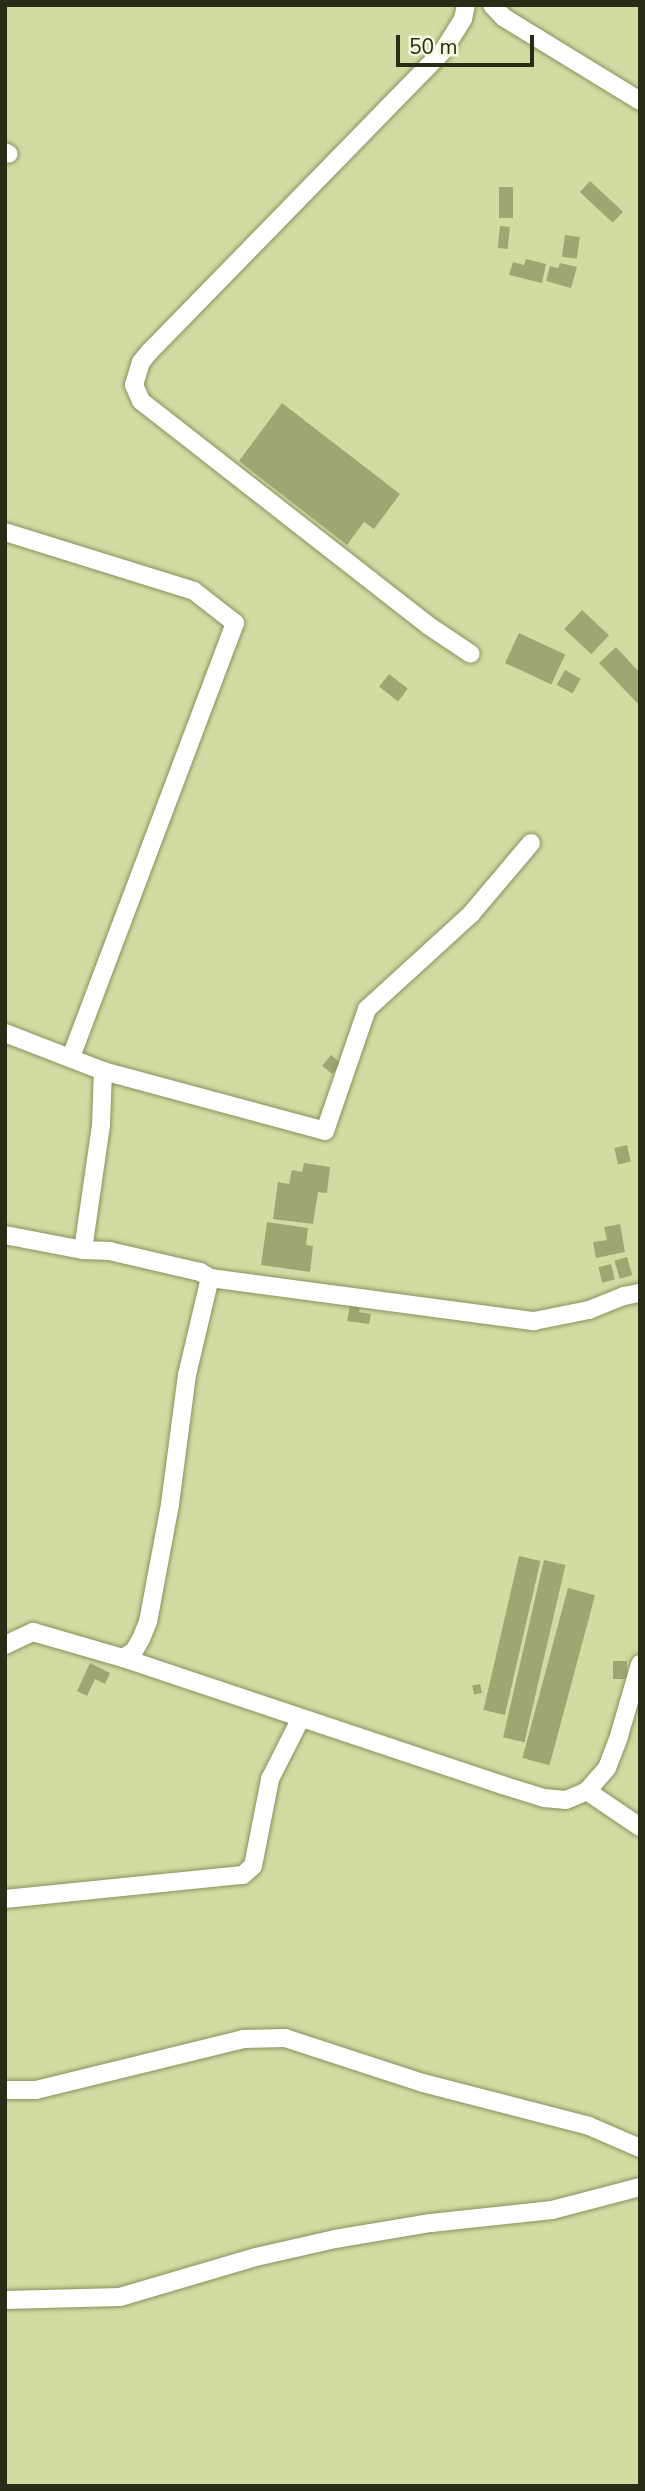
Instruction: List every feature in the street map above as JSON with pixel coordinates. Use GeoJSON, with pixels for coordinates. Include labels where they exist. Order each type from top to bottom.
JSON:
{"type":"FeatureCollection","features":[{"type":"Feature","properties":{"kind":"street"},"geometry":{"type":"LineString","coordinates":[[466,5],[463,19],[444,50],[150,351],[141,362],[134,385],[141,401],[429,626],[471,654]]}},
{"type":"Feature","properties":{"kind":"street"},"geometry":{"type":"LineString","coordinates":[[492,5],[503,17],[640,102]]}},
{"type":"Feature","properties":{"kind":"street"},"geometry":{"type":"LineString","coordinates":[[5,532],[194,591],[236,623],[71,1058]]}},
{"type":"Feature","properties":{"kind":"street"},"geometry":{"type":"LineString","coordinates":[[5,1033],[103,1071],[325,1131],[367,1009],[471,914],[531,843]]}},
{"type":"Feature","properties":{"kind":"street"},"geometry":{"type":"LineString","coordinates":[[82,1250],[102,1125],[103,1071]]}},
{"type":"Feature","properties":{"kind":"street"},"geometry":{"type":"LineString","coordinates":[[5,1235],[82,1250],[110,1251],[200,1272],[209,1278],[534,1321],[589,1310],[624,1296],[640,1293]]}},
{"type":"Feature","properties":{"kind":"street"},"geometry":{"type":"LineString","coordinates":[[123,1658],[134,1651],[148,1622],[170,1503],[187,1375],[209,1278]]}},
{"type":"Feature","properties":{"kind":"street"},"geometry":{"type":"LineString","coordinates":[[5,1645],[33,1632],[123,1658],[544,1798],[566,1800],[587,1791],[607,1768],[640,1664]]}},
{"type":"Feature","properties":{"kind":"street"},"geometry":{"type":"LineString","coordinates":[[5,1899],[243,1875],[253,1866],[270,1779],[300,1718]]}},
{"type":"Feature","properties":{"kind":"street"},"geometry":{"type":"LineString","coordinates":[[587,1791],[640,1827]]}},
{"type":"Feature","properties":{"kind":"street"},"geometry":{"type":"LineString","coordinates":[[5,2090],[36,2090],[243,2039],[285,2038],[423,2083],[589,2126],[640,2148]]}},
{"type":"Feature","properties":{"kind":"street"},"geometry":{"type":"LineString","coordinates":[[5,2300],[120,2297],[256,2257],[335,2239],[431,2223],[552,2210],[640,2187]]}},
{"type":"Feature","properties":{"kind":"building"},"geometry":{"type":"Polygon","coordinates":[[[590,181],[623,212],[613,223],[580,192],[590,181]]]}},
{"type":"Feature","properties":{"kind":"building"},"geometry":{"type":"Polygon","coordinates":[[[499,187],[513,187],[513,218],[499,218],[499,187]]]}},
{"type":"Feature","properties":{"kind":"building"},"geometry":{"type":"Polygon","coordinates":[[[500,226],[510,227],[508,249],[498,248],[500,226]]]}},
{"type":"Feature","properties":{"kind":"building"},"geometry":{"type":"Polygon","coordinates":[[[565,235],[580,237],[577,259],[562,257],[565,235]]]}},
{"type":"Feature","properties":{"kind":"building"},"geometry":{"type":"Polygon","coordinates":[[[526,259],[546,264],[542,283],[509,275],[513,262],[524,265],[526,259]]]}},
{"type":"Feature","properties":{"kind":"building"},"geometry":{"type":"Polygon","coordinates":[[[560,263],[577,267],[571,288],[546,281],[550,266],[558,268],[560,263]]]}},
{"type":"Feature","properties":{"kind":"building"},"geometry":{"type":"Polygon","coordinates":[[[282,403],[400,494],[374,529],[364,522],[347,545],[239,461],[282,403]]]}},
{"type":"Feature","properties":{"kind":"building"},"geometry":{"type":"Polygon","coordinates":[[[582,610],[609,635],[591,654],[564,629],[582,610]]]}},
{"type":"Feature","properties":{"kind":"building"},"geometry":{"type":"Polygon","coordinates":[[[519,633],[565,655],[551,684],[505,663],[519,633]]]}},
{"type":"Feature","properties":{"kind":"building"},"geometry":{"type":"Polygon","coordinates":[[[616,647],[640,673],[640,706],[599,663],[616,647]]]}},
{"type":"Feature","properties":{"kind":"building"},"geometry":{"type":"Polygon","coordinates":[[[565,670],[581,679],[573,694],[557,685],[565,670]]]}},
{"type":"Feature","properties":{"kind":"building"},"geometry":{"type":"Polygon","coordinates":[[[389,674],[408,689],[398,701],[379,687],[389,674]]]}},
{"type":"Feature","properties":{"kind":"building"},"geometry":{"type":"Polygon","coordinates":[[[331,1055],[341,1063],[332,1074],[322,1066],[331,1055]]]}},
{"type":"Feature","properties":{"kind":"building"},"geometry":{"type":"Polygon","coordinates":[[[627,1145],[631,1162],[618,1164],[614,1148],[627,1145]]]}},
{"type":"Feature","properties":{"kind":"building"},"geometry":{"type":"Polygon","coordinates":[[[304,1163],[330,1167],[327,1193],[318,1192],[313,1224],[273,1219],[278,1182],[289,1184],[292,1170],[302,1172],[304,1163]]]}},
{"type":"Feature","properties":{"kind":"building"},"geometry":{"type":"Polygon","coordinates":[[[267,1222],[308,1228],[306,1245],[313,1246],[310,1272],[261,1265],[267,1222]]]}},
{"type":"Feature","properties":{"kind":"building"},"geometry":{"type":"Polygon","coordinates":[[[620,1224],[625,1252],[596,1258],[593,1242],[607,1240],[604,1227],[620,1224]]]}},
{"type":"Feature","properties":{"kind":"building"},"geometry":{"type":"Polygon","coordinates":[[[627,1257],[632,1275],[620,1279],[615,1261],[627,1257]]]}},
{"type":"Feature","properties":{"kind":"building"},"geometry":{"type":"Polygon","coordinates":[[[611,1264],[615,1280],[602,1283],[598,1267],[611,1264]]]}},
{"type":"Feature","properties":{"kind":"building"},"geometry":{"type":"Polygon","coordinates":[[[350,1305],[360,1307],[359,1312],[371,1314],[369,1324],[347,1321],[350,1305]]]}},
{"type":"Feature","properties":{"kind":"building"},"geometry":{"type":"Polygon","coordinates":[[[519,1556],[540,1561],[505,1715],[483,1710],[519,1556]]]}},
{"type":"Feature","properties":{"kind":"building"},"geometry":{"type":"Polygon","coordinates":[[[544,1560],[565,1565],[524,1742],[503,1737],[544,1560]]]}},
{"type":"Feature","properties":{"kind":"building"},"geometry":{"type":"Polygon","coordinates":[[[568,1588],[595,1595],[549,1765],[522,1758],[568,1588]]]}},
{"type":"Feature","properties":{"kind":"building"},"geometry":{"type":"Polygon","coordinates":[[[613,1661],[627,1661],[627,1679],[613,1679],[613,1661]]]}},
{"type":"Feature","properties":{"kind":"building"},"geometry":{"type":"Polygon","coordinates":[[[90,1663],[110,1673],[105,1684],[95,1679],[87,1696],[77,1691],[90,1663]]]}},
{"type":"Feature","properties":{"kind":"building"},"geometry":{"type":"Polygon","coordinates":[[[480,1684],[482,1693],[474,1695],[472,1686],[480,1684]]]}}]}
